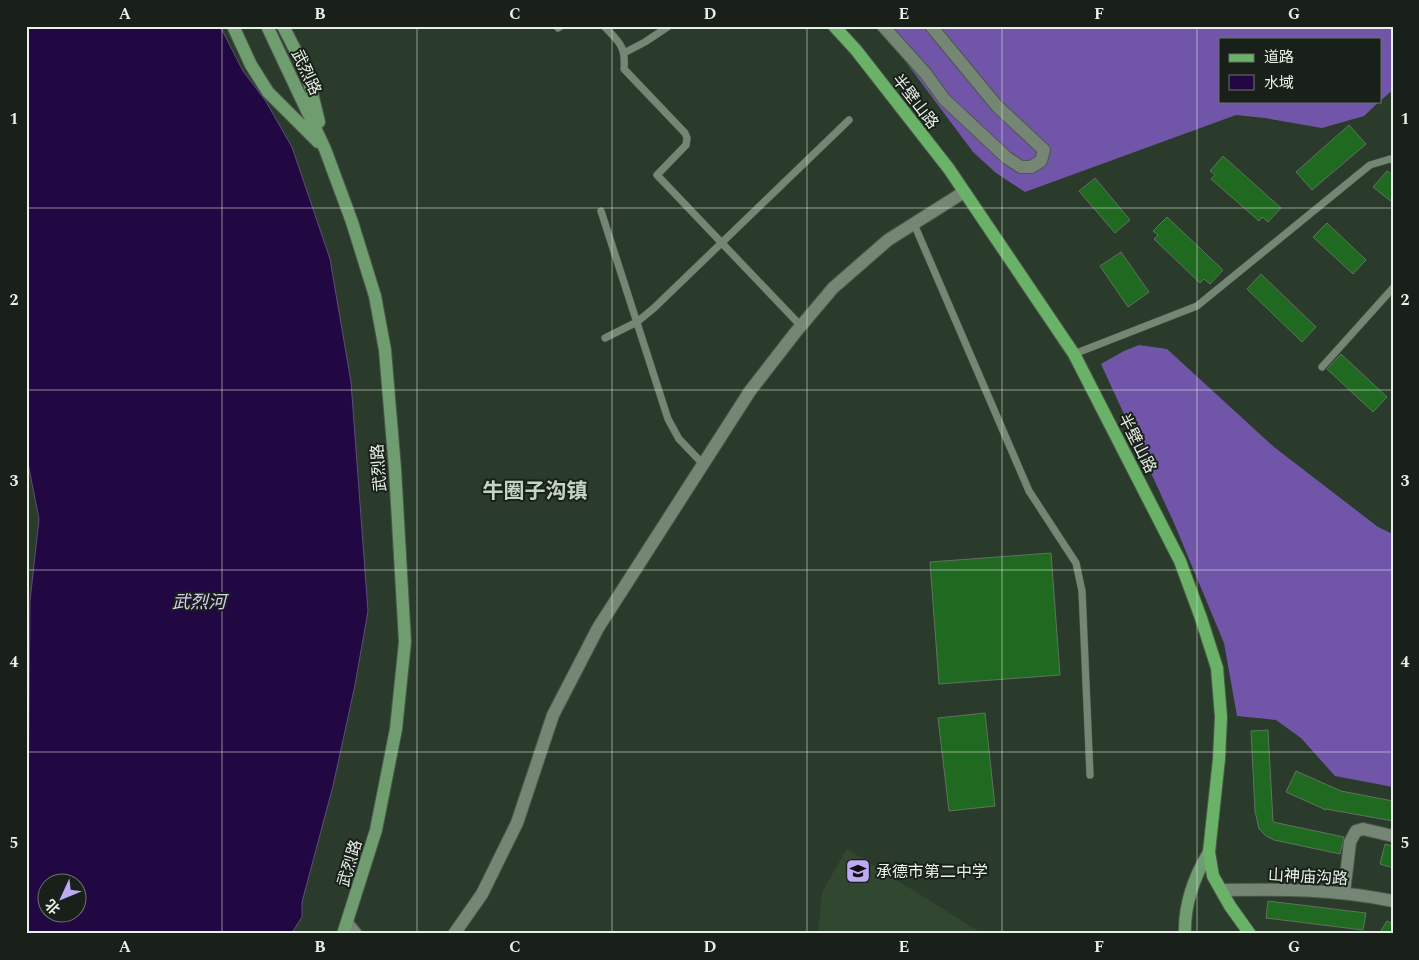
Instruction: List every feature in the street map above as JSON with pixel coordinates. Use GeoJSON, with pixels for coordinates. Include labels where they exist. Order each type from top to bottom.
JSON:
{"type":"FeatureCollection","features":[{"type":"Feature","properties":{"kind":"main road"},"geometry":{"type":"LineString","coordinates":[[233,26],[251,65],[268,92],[326,149]]}},
{"type":"Feature","properties":{"kind":"main road","name":"武烈路"},"geometry":{"type":"LineString","coordinates":[[267,26],[326,149],[366,268],[385,350],[395,470],[405,642],[396,730],[376,830],[345,928],[337,934]]}},
{"type":"Feature","properties":{"kind":"main road"},"geometry":{"type":"LineString","coordinates":[[283,26],[307,73],[326,149]]}},
{"type":"Feature","properties":{"kind":"main road","name":"半壁山路"},"geometry":{"type":"LineString","coordinates":[[834,26],[949,169],[1074,354],[1180,561],[1217,668],[1221,717],[1219,759],[1209,852],[1213,876],[1230,906],[1250,934]]}},
{"type":"Feature","properties":{"kind":"main road"},"geometry":{"type":"LineString","coordinates":[[1185,934],[1188,900],[1198,871],[1209,852]]}},
{"type":"Feature","properties":{"kind":"street"},"geometry":{"type":"LineString","coordinates":[[883,26],[926,74],[944,99],[1007,158],[1021,167],[1031,167],[1041,161],[1044,150],[997,106],[931,26]]}},
{"type":"Feature","properties":{"kind":"street"},"geometry":{"type":"LineString","coordinates":[[454,934],[482,894],[517,823],[553,716],[598,628],[750,391],[832,288],[888,240],[964,192]]}},
{"type":"Feature","properties":{"kind":"street"},"geometry":{"type":"LineString","coordinates":[[1344,893],[1350,842],[1356,831],[1363,829],[1393,836]]}},
{"type":"Feature","properties":{"kind":"street","name":"山神庙沟路"},"geometry":{"type":"LineString","coordinates":[[1221,890],[1306,889],[1393,901]]}},
{"type":"Feature","properties":{"kind":"street"},"geometry":{"type":"LineString","coordinates":[[345,928],[356,934]]}},
{"type":"Feature","properties":{"kind":"lane"},"geometry":{"type":"LineString","coordinates":[[604,26],[622,45],[624,69],[685,133],[687,138],[686,145],[657,175],[801,326]]}},
{"type":"Feature","properties":{"kind":"lane"},"geometry":{"type":"LineString","coordinates":[[624,53],[669,26]]}},
{"type":"Feature","properties":{"kind":"lane"},"geometry":{"type":"LineString","coordinates":[[605,338],[637,322],[654,308],[849,120]]}},
{"type":"Feature","properties":{"kind":"lane"},"geometry":{"type":"LineString","coordinates":[[1074,354],[1198,306],[1370,165],[1390,159],[1393,160]]}},
{"type":"Feature","properties":{"kind":"lane"},"geometry":{"type":"LineString","coordinates":[[601,211],[668,419],[679,439],[704,464]]}},
{"type":"Feature","properties":{"kind":"lane"},"geometry":{"type":"LineString","coordinates":[[914,224],[1029,491],[1076,564],[1082,591],[1090,776]]}},
{"type":"Feature","properties":{"kind":"lane"},"geometry":{"type":"LineString","coordinates":[[1322,367],[1393,288]]}},
{"type":"Feature","properties":{"kind":"shaded area"},"geometry":{"type":"Polygon","coordinates":[[[879,26],[1393,26],[1393,90],[1382,99],[1382,38],[1219,38],[1219,102],[1379,102],[1364,116],[1322,128],[1236,115],[1025,192],[996,173],[973,152],[879,26]]]}},
{"type":"Feature","properties":{"kind":"shaded area"},"geometry":{"type":"Polygon","coordinates":[[[1139,345],[1167,349],[1274,447],[1378,527],[1393,534],[1393,787],[1335,776],[1301,738],[1276,720],[1237,716],[1224,643],[1174,523],[1101,364],[1139,345]]]}},
{"type":"Feature","properties":{"kind":"shaded area","name":"承德市第二中学"},"geometry":{"type":"Polygon","coordinates":[[[847,849],[983,934],[818,934],[822,892],[847,849]]]}},
{"type":"Feature","properties":{"kind":"water","name":"武烈河"},"geometry":{"type":"Polygon","coordinates":[[[26,26],[220,26],[243,71],[265,100],[292,147],[330,259],[351,382],[368,611],[355,685],[333,786],[302,902],[302,917],[291,934],[26,934],[30,601],[39,519],[26,453],[26,26]]]}},
{"type":"Feature","properties":{"kind":"building"},"geometry":{"type":"Polygon","coordinates":[[[1349,125],[1366,144],[1312,190],[1296,172],[1349,125]]]}},
{"type":"Feature","properties":{"kind":"building"},"geometry":{"type":"Polygon","coordinates":[[[1223,156],[1281,208],[1268,222],[1262,217],[1259,221],[1211,179],[1215,175],[1210,171],[1223,156]]]}},
{"type":"Feature","properties":{"kind":"building"},"geometry":{"type":"Polygon","coordinates":[[[1387,171],[1393,175],[1393,203],[1373,187],[1387,171]]]}},
{"type":"Feature","properties":{"kind":"building"},"geometry":{"type":"Polygon","coordinates":[[[1095,178],[1130,220],[1115,233],[1079,191],[1095,178]]]}},
{"type":"Feature","properties":{"kind":"building"},"geometry":{"type":"Polygon","coordinates":[[[1167,217],[1223,270],[1210,284],[1204,279],[1200,283],[1154,239],[1158,235],[1153,231],[1167,217]]]}},
{"type":"Feature","properties":{"kind":"building"},"geometry":{"type":"Polygon","coordinates":[[[1327,223],[1366,260],[1353,274],[1313,237],[1327,223]]]}},
{"type":"Feature","properties":{"kind":"building"},"geometry":{"type":"Polygon","coordinates":[[[1121,252],[1149,292],[1128,307],[1100,266],[1121,252]]]}},
{"type":"Feature","properties":{"kind":"building"},"geometry":{"type":"Polygon","coordinates":[[[1261,274],[1316,327],[1302,342],[1247,289],[1261,274]]]}},
{"type":"Feature","properties":{"kind":"building"},"geometry":{"type":"Polygon","coordinates":[[[1341,354],[1387,397],[1373,412],[1327,369],[1341,354]]]}},
{"type":"Feature","properties":{"kind":"building"},"geometry":{"type":"Polygon","coordinates":[[[1051,553],[1060,675],[939,684],[930,562],[1051,553]]]}},
{"type":"Feature","properties":{"kind":"building"},"geometry":{"type":"Polygon","coordinates":[[[985,713],[995,806],[949,811],[938,718],[985,713]]]}},
{"type":"Feature","properties":{"kind":"building"},"geometry":{"type":"Polygon","coordinates":[[[1268,730],[1273,822],[1344,837],[1340,854],[1274,840],[1266,836],[1259,829],[1255,811],[1251,731],[1268,730]]]}},
{"type":"Feature","properties":{"kind":"building"},"geometry":{"type":"Polygon","coordinates":[[[1296,771],[1341,791],[1393,801],[1393,821],[1326,810],[1286,792],[1296,771]]]}},
{"type":"Feature","properties":{"kind":"building"},"geometry":{"type":"Polygon","coordinates":[[[1385,844],[1393,846],[1393,868],[1380,864],[1385,844]]]}},
{"type":"Feature","properties":{"kind":"building"},"geometry":{"type":"Polygon","coordinates":[[[1268,901],[1366,913],[1363,930],[1266,918],[1268,901]]]}},
{"type":"Feature","properties":{"kind":"building"},"geometry":{"type":"Polygon","coordinates":[[[1387,921],[1393,924],[1393,934],[1379,934],[1387,921]]]}},
{"type":"Feature","properties":{"kind":"place","name":"承德市第二中学"},"geometry":{"type":"Point","coordinates":[858,871]}},
{"type":"Feature","properties":{"kind":"district","name":"牛圈子沟镇"},"geometry":{"type":"Point","coordinates":[535,491]}}]}
